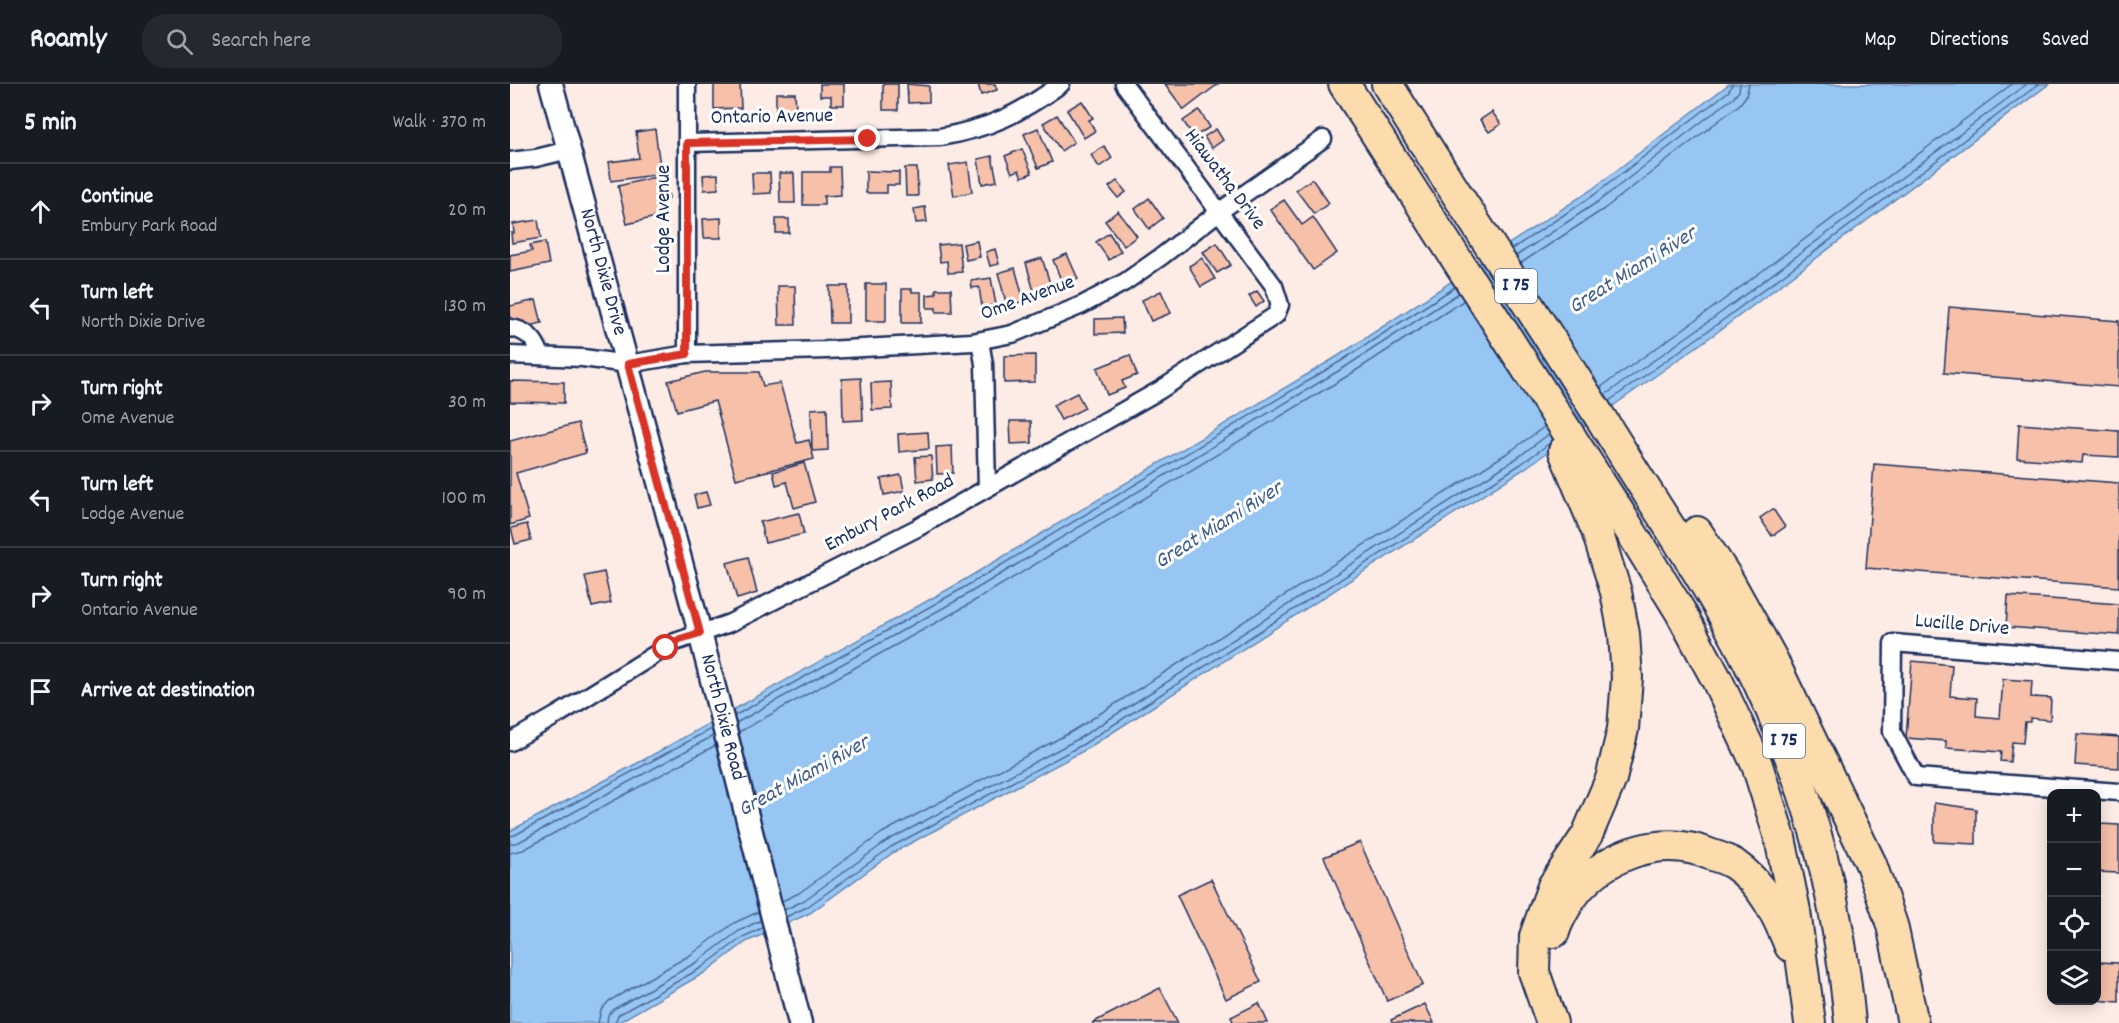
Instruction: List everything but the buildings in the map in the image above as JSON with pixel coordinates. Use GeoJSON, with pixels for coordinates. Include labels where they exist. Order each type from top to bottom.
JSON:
{"type":"FeatureCollection","features":[{"type":"Feature","properties":{"kind":"highway","name":"I 75"},"geometry":{"type":"LineString","coordinates":[[1344,84],[1615,506],[1717,680],[1757,765],[1780,838],[1796,911],[1810,1023]]}},
{"type":"Feature","properties":{"kind":"highway","name":"I 75"},"geometry":{"type":"LineString","coordinates":[[1387,84],[1588,399],[1652,483],[1746,656],[1771,708],[1813,819],[1828,874],[1842,948],[1850,1022]]}},
{"type":"Feature","properties":{"kind":"highway"},"geometry":{"type":"LineString","coordinates":[[1541,389],[1597,531],[1616,592],[1624,634],[1627,678],[1623,729],[1611,779],[1587,835],[1553,886],[1535,936],[1534,972],[1552,1023]]}},
{"type":"Feature","properties":{"kind":"highway"},"geometry":{"type":"LineString","coordinates":[[1652,483],[1727,578],[1771,657],[1871,864],[1892,925],[1913,1023]]}},
{"type":"Feature","properties":{"kind":"highway"},"geometry":{"type":"LineString","coordinates":[[1563,1023],[1554,996],[1550,953],[1557,920],[1578,886],[1611,860],[1646,848],[1674,845],[1701,850],[1733,863],[1760,886],[1778,916],[1806,988]]}},
{"type":"Feature","properties":{"kind":"main road","name":"North Dixie Drive"},"geometry":{"type":"LineString","coordinates":[[551,84],[700,633]]}},
{"type":"Feature","properties":{"kind":"main road","name":"North Dixie Road"},"geometry":{"type":"LineString","coordinates":[[700,633],[800,1023]]}},
{"type":"Feature","properties":{"kind":"street","name":"Lodge Avenue"},"geometry":{"type":"LineString","coordinates":[[687,84],[687,354]]}},
{"type":"Feature","properties":{"kind":"street","name":"Ontario Avenue"},"geometry":{"type":"LineString","coordinates":[[687,143],[940,137],[968,132],[1009,117],[1061,84]]}},
{"type":"Feature","properties":{"kind":"street","name":"Hiawatha Drive"},"geometry":{"type":"LineString","coordinates":[[1124,84],[1274,286],[1280,307]]}},
{"type":"Feature","properties":{"kind":"street","name":"Ome Avenue"},"geometry":{"type":"LineString","coordinates":[[510,355],[583,358],[628,364],[687,354],[826,350],[980,341],[1012,334],[1082,306],[1125,282],[1220,211],[1323,139]]}},
{"type":"Feature","properties":{"kind":"street"},"geometry":{"type":"LineString","coordinates":[[510,161],[536,158],[569,150]]}},
{"type":"Feature","properties":{"kind":"street","name":"Embury Park Road"},"geometry":{"type":"LineString","coordinates":[[510,742],[675,642],[730,623],[917,528],[1160,390],[1276,315],[1280,307]]}},
{"type":"Feature","properties":{"kind":"street"},"geometry":{"type":"LineString","coordinates":[[510,328],[529,334],[537,344],[541,356]]}},
{"type":"Feature","properties":{"kind":"street"},"geometry":{"type":"LineString","coordinates":[[980,341],[984,364],[987,488]]}},
{"type":"Feature","properties":{"kind":"street","name":"Lucille Drive"},"geometry":{"type":"LineString","coordinates":[[2119,661],[1893,643],[1892,732],[1916,777],[2119,792]]}},
{"type":"Feature","properties":{"kind":"water","name":"Great Miami River"},"geometry":{"type":"Polygon","coordinates":[[[1729,84],[2049,84],[1723,328],[1524,469],[1085,750],[894,852],[810,913],[746,942],[704,973],[617,1023],[510,1023],[510,831],[647,758],[954,586],[1338,356],[1591,190],[1729,84]]]}},
{"type":"Feature","properties":{"kind":"route"},"geometry":{"type":"LineString","coordinates":[[666,648],[680,639],[700,633],[628,364],[687,354],[687,143],[868,139]]}}]}
